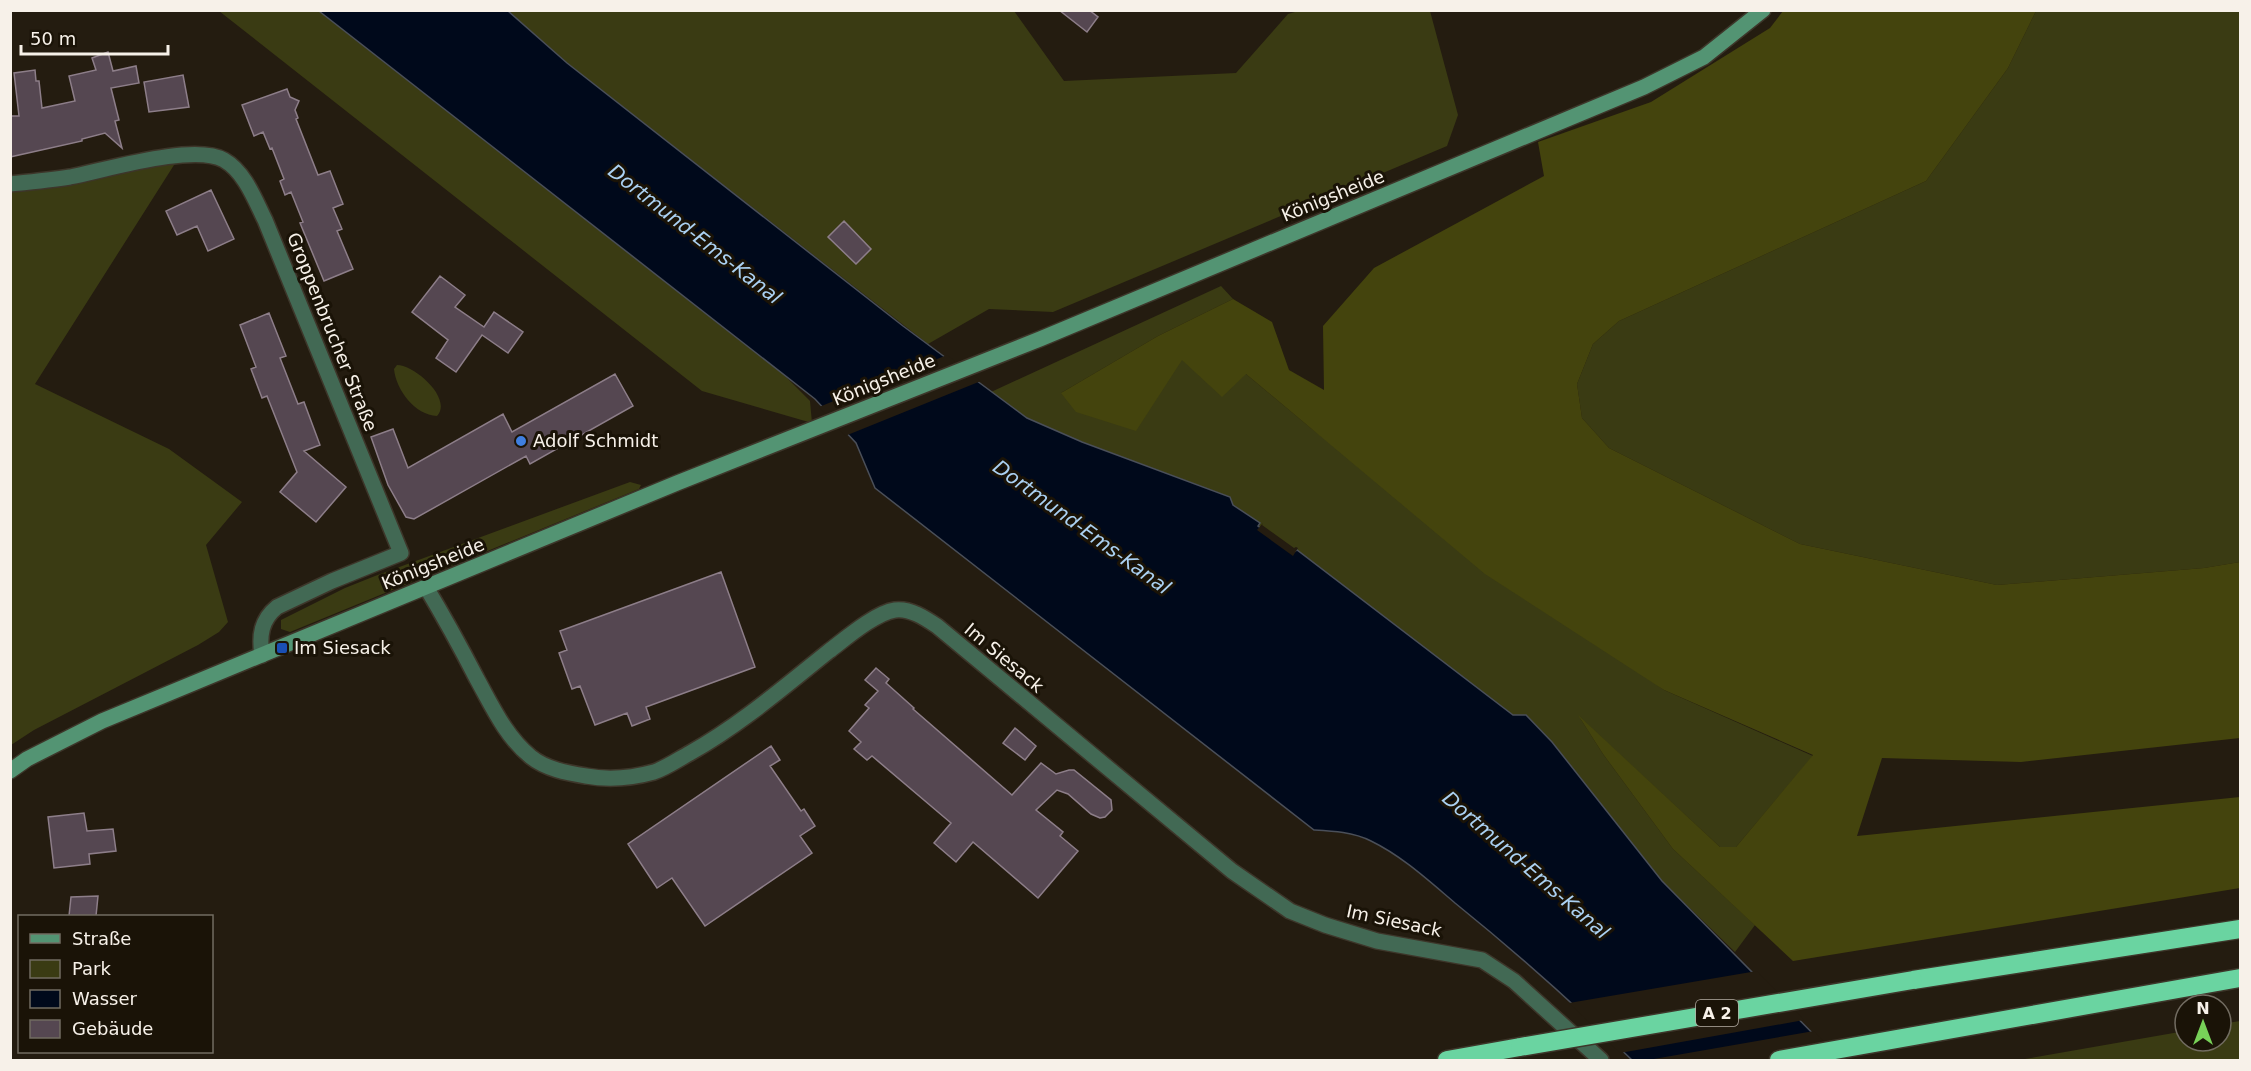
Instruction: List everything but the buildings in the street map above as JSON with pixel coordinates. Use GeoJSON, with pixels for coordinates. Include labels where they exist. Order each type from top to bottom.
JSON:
{"type":"FeatureCollection","features":[{"type":"Feature","properties":{"kind":"highway","name":"A 2"},"geometry":{"type":"LineString","coordinates":[[1447,1060],[1913,980],[2241,929]]}},
{"type":"Feature","properties":{"kind":"highway"},"geometry":{"type":"LineString","coordinates":[[1779,1060],[2241,978]]}},
{"type":"Feature","properties":{"kind":"main road","name":"Königsheide"},"geometry":{"type":"LineString","coordinates":[[10,771],[27,759],[102,721],[677,483],[981,362],[1644,87],[1704,57],[1763,10]]}},
{"type":"Feature","properties":{"kind":"street","name":"Groppenbrucher Straße"},"geometry":{"type":"LineString","coordinates":[[10,184],[68,177],[181,154],[202,153],[226,161],[244,179],[265,220],[401,553],[332,581],[277,608],[269,614],[261,632],[262,655]]}},
{"type":"Feature","properties":{"kind":"street","name":"Im Siesack"},"geometry":{"type":"LineString","coordinates":[[426,588],[500,721],[519,745],[531,758],[548,767],[600,778],[624,777],[655,771],[681,758],[714,740],[842,641],[877,618],[894,610],[916,614],[936,626],[1232,871],[1290,911],[1325,925],[1377,941],[1482,960],[1499,969],[1514,981],[1601,1060]]}},
{"type":"Feature","properties":{"kind":"green space"},"geometry":{"type":"Polygon","coordinates":[[[1302,10],[1430,11],[1458,115],[1447,146],[1053,312],[989,309],[928,344],[567,63],[508,11],[1014,11],[1064,81],[1236,73],[1288,14],[1302,10]]]}},
{"type":"Feature","properties":{"kind":"green space"},"geometry":{"type":"Polygon","coordinates":[[[219,11],[319,11],[784,375],[810,401],[812,423],[702,391],[219,11]]]}},
{"type":"Feature","properties":{"kind":"green space"},"geometry":{"type":"Polygon","coordinates":[[[2036,11],[2240,11],[2240,562],[2204,568],[1997,585],[1800,544],[1609,448],[1582,418],[1577,384],[1593,344],[1619,321],[1926,181],[2008,68],[2036,11]]]}},
{"type":"Feature","properties":{"kind":"green space"},"geometry":{"type":"Polygon","coordinates":[[[181,154],[35,384],[169,449],[242,502],[206,545],[228,622],[219,632],[198,645],[34,730],[11,745],[11,184],[181,154]]]}},
{"type":"Feature","properties":{"kind":"green space"},"geometry":{"type":"Polygon","coordinates":[[[1221,286],[1233,299],[1158,336],[1061,393],[1182,359],[1246,374],[1312,429],[1664,690],[1813,756],[1736,847],[1720,847],[1580,718],[1603,754],[1673,849],[1755,925],[1735,952],[1662,881],[1552,742],[1526,715],[1513,715],[1297,550],[1294,552],[1258,526],[1259,523],[1233,505],[1230,497],[1082,442],[1027,418],[991,392],[1221,286]]]}},
{"type":"Feature","properties":{"kind":"green space"},"geometry":{"type":"Polygon","coordinates":[[[397,365],[405,366],[430,384],[440,401],[441,409],[437,416],[421,411],[408,400],[398,385],[394,369],[397,365]]]}},
{"type":"Feature","properties":{"kind":"green space"},"geometry":{"type":"Polygon","coordinates":[[[630,482],[641,485],[639,489],[290,632],[281,629],[281,620],[345,588],[630,482]]]}},
{"type":"Feature","properties":{"kind":"green space"},"geometry":{"type":"Polygon","coordinates":[[[2240,1021],[2240,1060],[2019,1060],[2173,1033],[2173,1053],[2233,1053],[2233,1022],[2240,1021]]]}},
{"type":"Feature","properties":{"kind":"shaded area"},"geometry":{"type":"Polygon","coordinates":[[[1783,11],[2036,11],[2008,68],[1926,181],[1619,321],[1593,344],[1577,384],[1582,418],[1609,448],[1800,544],[1997,585],[2204,568],[2240,562],[2240,738],[2021,762],[1882,758],[1857,836],[2240,797],[2240,888],[1793,961],[1673,849],[1603,754],[1578,715],[1720,847],[1736,847],[1813,755],[1664,690],[1485,574],[1246,374],[1222,397],[1182,360],[1136,431],[1076,412],[1061,393],[1158,336],[1233,299],[1272,322],[1289,370],[1324,390],[1323,326],[1374,268],[1544,176],[1538,142],[1651,102],[1770,28],[1783,11]]]}},
{"type":"Feature","properties":{"kind":"water","name":"Dortmund-Ems-Kanal"},"geometry":{"type":"Polygon","coordinates":[[[319,11],[508,11],[567,63],[903,326],[1027,418],[1082,442],[1230,497],[1233,505],[1260,523],[1258,526],[1294,552],[1297,550],[1513,715],[1526,715],[1552,742],[1662,881],[1839,1060],[1632,1060],[1523,960],[1404,861],[1364,838],[1343,832],[1314,830],[875,488],[856,443],[815,399],[319,11]]]}},
{"type":"Feature","properties":{"kind":"pier"},"geometry":{"type":"Polygon","coordinates":[[[947,355],[981,381],[845,436],[819,407],[947,355]]]}},
{"type":"Feature","properties":{"kind":"pier"},"geometry":{"type":"Polygon","coordinates":[[[1263,523],[1262,525],[1294,548],[1298,548],[1293,556],[1257,530],[1263,523]]]}},
{"type":"Feature","properties":{"kind":"pier"},"geometry":{"type":"Polygon","coordinates":[[[1757,971],[1804,1020],[1620,1053],[1569,1003],[1757,971]]]}},
{"type":"Feature","properties":{"kind":"pier"},"geometry":{"type":"Polygon","coordinates":[[[1814,1031],[1842,1060],[1648,1060],[1814,1031]]]}},
{"type":"Feature","properties":{"kind":"place","name":"Adolf Schmidt"},"geometry":{"type":"Point","coordinates":[521,441]}},
{"type":"Feature","properties":{"kind":"place","name":"Im Siesack"},"geometry":{"type":"Point","coordinates":[282,648]}}]}
